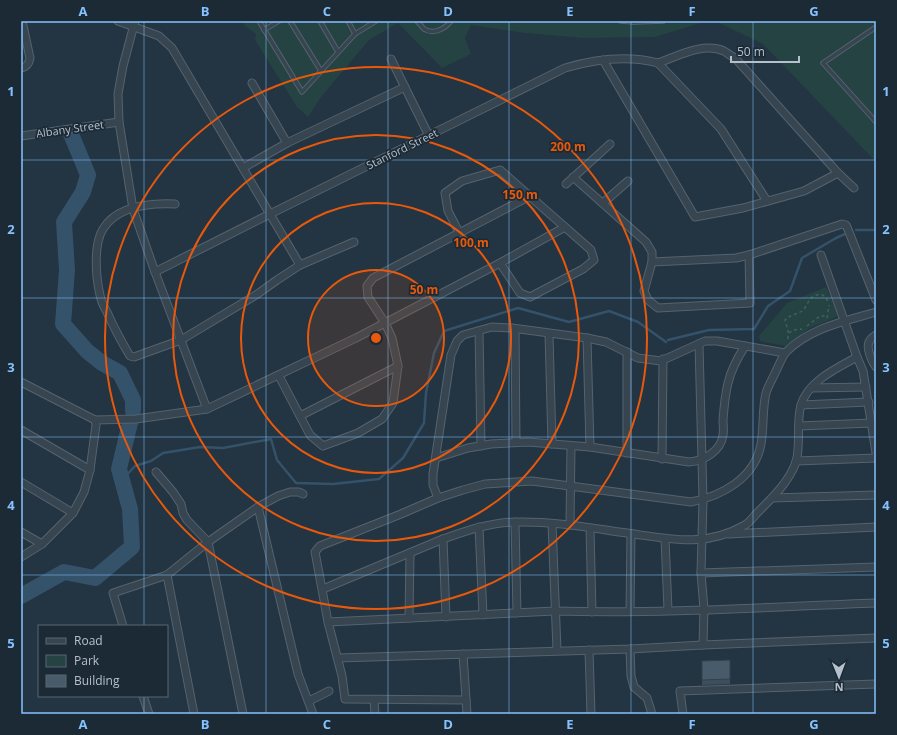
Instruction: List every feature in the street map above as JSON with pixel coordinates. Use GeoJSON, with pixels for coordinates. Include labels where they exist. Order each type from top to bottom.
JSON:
{"type":"FeatureCollection","features":[{"type":"Feature","properties":{"kind":"street"},"geometry":{"type":"LineString","coordinates":[[21,68],[25,68],[29,63],[30,58],[22,21]]}},
{"type":"Feature","properties":{"kind":"street"},"geometry":{"type":"LineString","coordinates":[[118,21],[134,23],[159,36],[172,48],[300,265]]}},
{"type":"Feature","properties":{"kind":"street"},"geometry":{"type":"LineString","coordinates":[[134,23],[123,66],[118,94],[119,122],[133,209],[207,410]]}},
{"type":"Feature","properties":{"kind":"street"},"geometry":{"type":"LineString","coordinates":[[767,201],[722,129],[658,63],[686,52],[700,49],[723,51],[734,58],[838,173],[854,188]]}},
{"type":"Feature","properties":{"kind":"street"},"geometry":{"type":"LineString","coordinates":[[391,59],[429,136]]}},
{"type":"Feature","properties":{"kind":"street","name":"Stanford Street"},"geometry":{"type":"LineString","coordinates":[[155,272],[565,68],[603,60],[634,59],[658,63]]}},
{"type":"Feature","properties":{"kind":"street"},"geometry":{"type":"LineString","coordinates":[[603,60],[695,217],[743,208],[804,191],[838,173]]}},
{"type":"Feature","properties":{"kind":"street"},"geometry":{"type":"LineString","coordinates":[[252,83],[287,143]]}},
{"type":"Feature","properties":{"kind":"street"},"geometry":{"type":"LineString","coordinates":[[243,168],[287,143],[405,87]]}},
{"type":"Feature","properties":{"kind":"street","name":"Albany Street"},"geometry":{"type":"LineString","coordinates":[[21,136],[119,122]]}},
{"type":"Feature","properties":{"kind":"street"},"geometry":{"type":"LineString","coordinates":[[566,184],[610,144]]}},
{"type":"Feature","properties":{"kind":"street"},"geometry":{"type":"LineString","coordinates":[[459,232],[448,211],[445,193],[462,181],[500,170],[591,250],[594,260],[583,269],[530,297],[520,293],[500,263]]}},
{"type":"Feature","properties":{"kind":"street"},"geometry":{"type":"LineString","coordinates":[[573,177],[646,242],[652,252],[652,262],[644,291],[648,300],[658,308],[750,303],[749,256]]}},
{"type":"Feature","properties":{"kind":"street"},"geometry":{"type":"LineString","coordinates":[[602,203],[628,181]]}},
{"type":"Feature","properties":{"kind":"street"},"geometry":{"type":"LineString","coordinates":[[279,376],[310,435],[323,446],[358,433],[382,419],[393,403],[398,366],[392,338],[385,323],[368,297],[367,286],[373,278],[530,196]]}},
{"type":"Feature","properties":{"kind":"street"},"geometry":{"type":"LineString","coordinates":[[175,204],[158,203],[124,211],[116,216],[103,229],[98,242],[96,269],[100,297],[118,336],[130,356],[134,357],[181,340],[256,295],[300,265],[354,242]]}},
{"type":"Feature","properties":{"kind":"street"},"geometry":{"type":"LineString","coordinates":[[652,262],[749,256],[842,224],[846,225],[876,300]]}},
{"type":"Feature","properties":{"kind":"street"},"geometry":{"type":"LineString","coordinates":[[21,382],[95,420],[136,418],[207,410],[385,323],[565,227]]}},
{"type":"Feature","properties":{"kind":"street"},"geometry":{"type":"LineString","coordinates":[[820,255],[863,371],[876,453]]}},
{"type":"Feature","properties":{"kind":"street"},"geometry":{"type":"LineString","coordinates":[[466,700],[345,699],[342,676],[328,622],[315,552],[320,546],[438,498],[485,484],[532,481],[691,502],[717,495],[729,489],[754,465],[761,444],[766,392],[785,353],[806,336],[831,325],[876,312]]}},
{"type":"Feature","properties":{"kind":"street"},"geometry":{"type":"LineString","coordinates":[[438,498],[433,485],[433,474],[451,355],[457,341],[463,335],[492,327],[587,338],[606,342],[638,358],[660,361],[706,341],[717,341],[785,353]]}},
{"type":"Feature","properties":{"kind":"street"},"geometry":{"type":"LineString","coordinates":[[516,329],[516,442]]}},
{"type":"Feature","properties":{"kind":"street"},"geometry":{"type":"LineString","coordinates":[[479,331],[481,446]]}},
{"type":"Feature","properties":{"kind":"street"},"geometry":{"type":"LineString","coordinates":[[550,334],[552,444]]}},
{"type":"Feature","properties":{"kind":"street"},"geometry":{"type":"LineString","coordinates":[[876,335],[869,340],[868,344],[872,363],[876,367]]}},
{"type":"Feature","properties":{"kind":"street"},"geometry":{"type":"LineString","coordinates":[[587,338],[590,447]]}},
{"type":"Feature","properties":{"kind":"street"},"geometry":{"type":"LineString","coordinates":[[698,344],[703,500],[701,573],[704,610],[703,645]]}},
{"type":"Feature","properties":{"kind":"street"},"geometry":{"type":"LineString","coordinates":[[436,458],[456,451],[481,446],[516,442],[590,447],[689,462],[702,460],[719,446],[724,435],[724,410],[728,381],[737,359],[745,346]]}},
{"type":"Feature","properties":{"kind":"street"},"geometry":{"type":"LineString","coordinates":[[627,352],[627,453]]}},
{"type":"Feature","properties":{"kind":"street"},"geometry":{"type":"LineString","coordinates":[[726,534],[747,524],[772,498],[787,479],[796,461],[801,404],[811,388],[819,379],[857,357]]}},
{"type":"Feature","properties":{"kind":"street"},"geometry":{"type":"LineString","coordinates":[[662,459],[663,359]]}},
{"type":"Feature","properties":{"kind":"street"},"geometry":{"type":"LineString","coordinates":[[300,416],[398,366]]}},
{"type":"Feature","properties":{"kind":"street"},"geometry":{"type":"LineString","coordinates":[[811,388],[866,387]]}},
{"type":"Feature","properties":{"kind":"street"},"geometry":{"type":"LineString","coordinates":[[801,404],[869,402]]}},
{"type":"Feature","properties":{"kind":"street"},"geometry":{"type":"LineString","coordinates":[[21,557],[42,544],[73,513],[84,492],[90,470],[95,420]]}},
{"type":"Feature","properties":{"kind":"street"},"geometry":{"type":"LineString","coordinates":[[799,426],[872,423]]}},
{"type":"Feature","properties":{"kind":"street"},"geometry":{"type":"LineString","coordinates":[[21,430],[90,470]]}},
{"type":"Feature","properties":{"kind":"street"},"geometry":{"type":"LineString","coordinates":[[570,525],[572,486],[571,446]]}},
{"type":"Feature","properties":{"kind":"street"},"geometry":{"type":"LineString","coordinates":[[796,461],[876,458]]}},
{"type":"Feature","properties":{"kind":"street"},"geometry":{"type":"LineString","coordinates":[[156,472],[181,504],[183,513],[187,520],[208,542],[243,714]]}},
{"type":"Feature","properties":{"kind":"street"},"geometry":{"type":"LineString","coordinates":[[21,482],[73,513]]}},
{"type":"Feature","properties":{"kind":"street"},"geometry":{"type":"LineString","coordinates":[[123,625],[113,592],[167,575],[208,542],[258,507],[284,493],[298,492],[303,494]]}},
{"type":"Feature","properties":{"kind":"street"},"geometry":{"type":"LineString","coordinates":[[772,498],[876,495]]}},
{"type":"Feature","properties":{"kind":"street"},"geometry":{"type":"LineString","coordinates":[[258,507],[298,674],[310,702],[313,714]]}},
{"type":"Feature","properties":{"kind":"street"},"geometry":{"type":"LineString","coordinates":[[323,589],[443,539],[479,527],[515,522],[570,525],[665,539],[702,540],[726,534],[876,527]]}},
{"type":"Feature","properties":{"kind":"street"},"geometry":{"type":"LineString","coordinates":[[515,522],[517,613]]}},
{"type":"Feature","properties":{"kind":"street"},"geometry":{"type":"LineString","coordinates":[[552,524],[557,650]]}},
{"type":"Feature","properties":{"kind":"street"},"geometry":{"type":"LineString","coordinates":[[479,527],[483,615]]}},
{"type":"Feature","properties":{"kind":"street"},"geometry":{"type":"LineString","coordinates":[[590,528],[592,612]]}},
{"type":"Feature","properties":{"kind":"street"},"geometry":{"type":"LineString","coordinates":[[21,532],[42,544]]}},
{"type":"Feature","properties":{"kind":"street"},"geometry":{"type":"LineString","coordinates":[[630,611],[631,534]]}},
{"type":"Feature","properties":{"kind":"street"},"geometry":{"type":"LineString","coordinates":[[443,539],[446,617]]}},
{"type":"Feature","properties":{"kind":"street"},"geometry":{"type":"LineString","coordinates":[[665,539],[668,610]]}},
{"type":"Feature","properties":{"kind":"street"},"geometry":{"type":"LineString","coordinates":[[409,618],[410,554]]}},
{"type":"Feature","properties":{"kind":"street"},"geometry":{"type":"LineString","coordinates":[[701,573],[876,567]]}},
{"type":"Feature","properties":{"kind":"street"},"geometry":{"type":"LineString","coordinates":[[167,575],[194,714]]}},
{"type":"Feature","properties":{"kind":"street"},"geometry":{"type":"LineString","coordinates":[[328,622],[555,611],[592,612],[704,610],[876,603]]}},
{"type":"Feature","properties":{"kind":"street"},"geometry":{"type":"LineString","coordinates":[[338,658],[557,650],[630,649],[876,638]]}},
{"type":"Feature","properties":{"kind":"street"},"geometry":{"type":"LineString","coordinates":[[630,649],[631,676],[634,686],[647,698],[652,714]]}},
{"type":"Feature","properties":{"kind":"street"},"geometry":{"type":"LineString","coordinates":[[589,650],[591,714]]}},
{"type":"Feature","properties":{"kind":"street"},"geometry":{"type":"LineString","coordinates":[[464,654],[467,714]]}},
{"type":"Feature","properties":{"kind":"street"},"geometry":{"type":"LineString","coordinates":[[684,714],[680,691],[876,684]]}},
{"type":"Feature","properties":{"kind":"street"},"geometry":{"type":"LineString","coordinates":[[310,702],[329,691]]}},
{"type":"Feature","properties":{"kind":"street"},"geometry":{"type":"LineString","coordinates":[[143,697],[149,714]]}},
{"type":"Feature","properties":{"kind":"street"},"geometry":{"type":"LineString","coordinates":[[374,700],[375,714]]}},
{"type":"Feature","properties":{"kind":"lane"},"geometry":{"type":"LineString","coordinates":[[259,21],[302,92],[355,34],[376,21]]}},
{"type":"Feature","properties":{"kind":"lane"},"geometry":{"type":"LineString","coordinates":[[264,30],[279,21]]}},
{"type":"Feature","properties":{"kind":"lane"},"geometry":{"type":"LineString","coordinates":[[290,21],[321,71]]}},
{"type":"Feature","properties":{"kind":"lane"},"geometry":{"type":"LineString","coordinates":[[320,21],[338,52]]}},
{"type":"Feature","properties":{"kind":"lane"},"geometry":{"type":"LineString","coordinates":[[348,21],[355,34]]}},
{"type":"Feature","properties":{"kind":"lane"},"geometry":{"type":"LineString","coordinates":[[417,21],[424,29],[429,31],[442,29],[447,26],[450,21]]}},
{"type":"Feature","properties":{"kind":"lane"},"geometry":{"type":"LineString","coordinates":[[621,21],[663,21]]}},
{"type":"Feature","properties":{"kind":"lane"},"geometry":{"type":"LineString","coordinates":[[876,27],[823,61],[823,63],[876,122]]}},
{"type":"Feature","properties":{"kind":"path"},"geometry":{"type":"LineString","coordinates":[[792,347],[789,344],[785,320],[805,308],[815,294],[823,295],[827,299],[829,304],[826,318],[831,325]]}},
{"type":"Feature","properties":{"kind":"path"},"geometry":{"type":"LineString","coordinates":[[788,335],[793,330],[806,327],[820,316],[827,316]]}},
{"type":"Feature","properties":{"kind":"green space"},"geometry":{"type":"Polygon","coordinates":[[[242,21],[707,21],[655,37],[583,38],[526,33],[471,25],[465,38],[471,54],[442,68],[398,23],[369,40],[321,97],[308,117],[297,107],[255,40],[256,34],[245,26],[242,21]]]}},
{"type":"Feature","properties":{"kind":"green space"},"geometry":{"type":"Polygon","coordinates":[[[715,21],[876,21],[876,162],[763,44],[715,21]]]}},
{"type":"Feature","properties":{"kind":"green space"},"geometry":{"type":"Polygon","coordinates":[[[826,287],[839,316],[810,328],[785,346],[760,341],[759,336],[787,303],[826,287]]]}},
{"type":"Feature","properties":{"kind":"building"},"geometry":{"type":"Polygon","coordinates":[[[730,660],[730,679],[702,680],[702,661],[730,660]]]}},
{"type":"Feature","properties":{"kind":"waterway"},"geometry":{"type":"LineString","coordinates":[[71,134],[88,175],[83,192],[64,222],[67,270],[63,324],[87,351],[102,363],[120,373],[133,400],[133,411]]}},
{"type":"Feature","properties":{"kind":"waterway"},"geometry":{"type":"LineString","coordinates":[[856,230],[876,230]]}},
{"type":"Feature","properties":{"kind":"waterway"},"geometry":{"type":"LineString","coordinates":[[668,340],[709,330],[754,329],[768,306],[790,291],[802,258],[845,234]]}},
{"type":"Feature","properties":{"kind":"waterway"},"geometry":{"type":"LineString","coordinates":[[122,480],[135,466],[151,461],[163,453],[200,447],[223,448],[271,439],[277,460],[296,483],[333,484],[379,479],[403,458],[424,423],[426,393],[434,353],[444,331],[518,308],[569,322],[609,311],[638,322],[666,342]]}},
{"type":"Feature","properties":{"kind":"waterway"},"geometry":{"type":"LineString","coordinates":[[21,596],[64,572],[95,578],[132,547],[130,509],[119,469],[130,423]]}}]}
